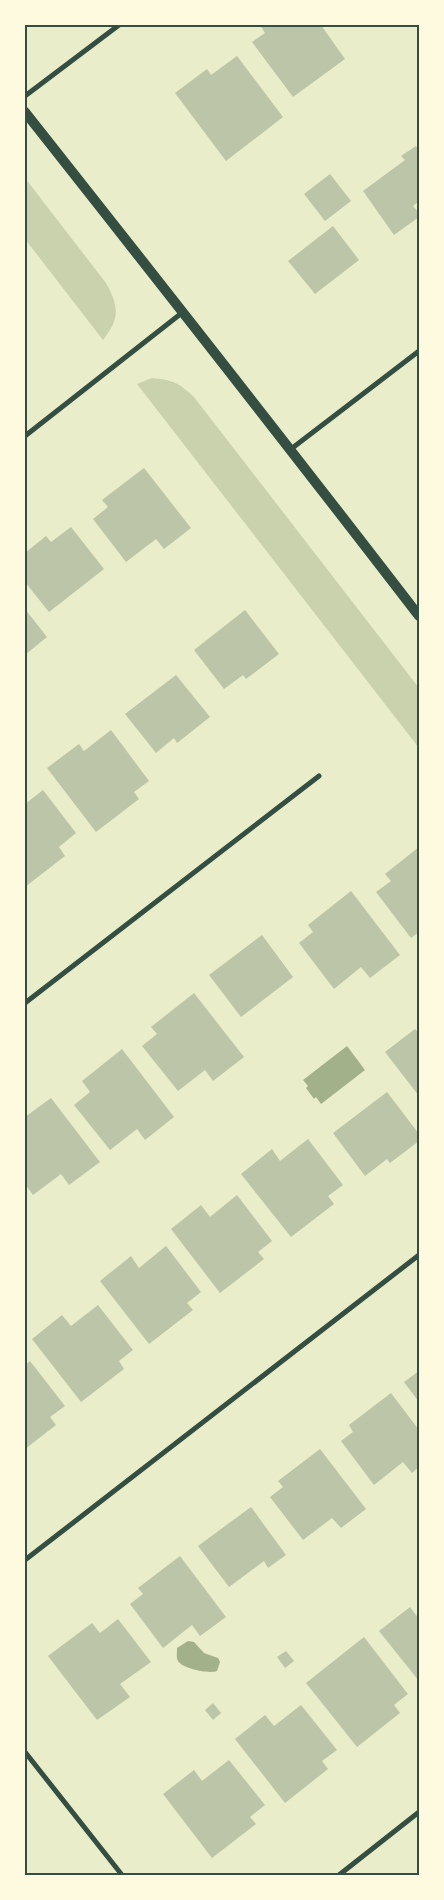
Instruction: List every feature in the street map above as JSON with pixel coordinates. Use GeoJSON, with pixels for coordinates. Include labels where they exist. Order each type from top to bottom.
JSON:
{"type":"FeatureCollection","features":[{"type":"Feature","properties":{"kind":"main road"},"geometry":{"type":"LineString","coordinates":[[25,112],[291,449],[419,616]]}},
{"type":"Feature","properties":{"kind":"street"},"geometry":{"type":"LineString","coordinates":[[25,96],[119,25]]}},
{"type":"Feature","properties":{"kind":"street"},"geometry":{"type":"LineString","coordinates":[[25,436],[183,312]]}},
{"type":"Feature","properties":{"kind":"street"},"geometry":{"type":"LineString","coordinates":[[291,449],[419,351]]}},
{"type":"Feature","properties":{"kind":"street"},"geometry":{"type":"LineString","coordinates":[[25,1003],[319,776]]}},
{"type":"Feature","properties":{"kind":"street"},"geometry":{"type":"LineString","coordinates":[[25,1560],[419,1254]]}},
{"type":"Feature","properties":{"kind":"street"},"geometry":{"type":"LineString","coordinates":[[25,1752],[122,1875]]}},
{"type":"Feature","properties":{"kind":"street"},"geometry":{"type":"LineString","coordinates":[[339,1875],[419,1812]]}},
{"type":"Feature","properties":{"kind":"shaded area"},"geometry":{"type":"Polygon","coordinates":[[[25,178],[106,283],[110,291],[115,306],[115,319],[103,340],[25,239],[25,178]]]}},
{"type":"Feature","properties":{"kind":"shaded area"},"geometry":{"type":"Polygon","coordinates":[[[152,378],[175,383],[194,397],[419,688],[419,748],[137,384],[152,378]]]}},
{"type":"Feature","properties":{"kind":"shaded area"},"geometry":{"type":"Polygon","coordinates":[[[347,1046],[365,1070],[321,1104],[316,1097],[314,1099],[303,1080],[347,1046]]]}},
{"type":"Feature","properties":{"kind":"shaded area"},"geometry":{"type":"Polygon","coordinates":[[[188,1641],[194,1642],[204,1653],[218,1658],[220,1662],[217,1671],[196,1670],[178,1661],[177,1648],[188,1641]]]}},
{"type":"Feature","properties":{"kind":"building"},"geometry":{"type":"Polygon","coordinates":[[[260,25],[321,25],[345,59],[293,97],[252,42],[265,33],[260,25]]]}},
{"type":"Feature","properties":{"kind":"building"},"geometry":{"type":"Polygon","coordinates":[[[237,56],[283,117],[226,161],[175,93],[207,69],[211,75],[237,56]]]}},
{"type":"Feature","properties":{"kind":"building"},"geometry":{"type":"Polygon","coordinates":[[[416,146],[419,150],[419,201],[413,206],[419,213],[419,217],[394,235],[363,191],[405,160],[401,156],[416,146]]]}},
{"type":"Feature","properties":{"kind":"building"},"geometry":{"type":"Polygon","coordinates":[[[330,174],[351,201],[325,221],[304,194],[330,174]]]}},
{"type":"Feature","properties":{"kind":"building"},"geometry":{"type":"Polygon","coordinates":[[[333,226],[359,260],[315,294],[288,261],[333,226]]]}},
{"type":"Feature","properties":{"kind":"building"},"geometry":{"type":"Polygon","coordinates":[[[144,468],[191,528],[164,549],[156,539],[126,562],[93,519],[108,507],[102,500],[144,468]]]}},
{"type":"Feature","properties":{"kind":"building"},"geometry":{"type":"Polygon","coordinates":[[[71,527],[104,569],[49,612],[25,582],[25,553],[46,536],[51,542],[71,527]]]}},
{"type":"Feature","properties":{"kind":"building"},"geometry":{"type":"Polygon","coordinates":[[[25,609],[47,637],[25,655],[25,609]]]}},
{"type":"Feature","properties":{"kind":"building"},"geometry":{"type":"Polygon","coordinates":[[[245,610],[279,654],[246,679],[243,675],[224,689],[194,650],[245,610]]]}},
{"type":"Feature","properties":{"kind":"building"},"geometry":{"type":"Polygon","coordinates":[[[176,675],[210,717],[177,743],[174,738],[156,753],[125,714],[176,675]]]}},
{"type":"Feature","properties":{"kind":"building"},"geometry":{"type":"Polygon","coordinates":[[[111,730],[149,781],[134,792],[139,799],[96,832],[47,768],[79,744],[84,751],[111,730]]]}},
{"type":"Feature","properties":{"kind":"building"},"geometry":{"type":"Polygon","coordinates":[[[43,790],[76,833],[59,847],[65,856],[25,887],[25,804],[43,790]]]}},
{"type":"Feature","properties":{"kind":"building"},"geometry":{"type":"Polygon","coordinates":[[[419,847],[419,932],[411,938],[376,892],[391,881],[385,874],[419,847]]]}},
{"type":"Feature","properties":{"kind":"building"},"geometry":{"type":"Polygon","coordinates":[[[351,891],[400,955],[370,978],[361,967],[334,989],[299,943],[313,932],[308,925],[351,891]]]}},
{"type":"Feature","properties":{"kind":"building"},"geometry":{"type":"Polygon","coordinates":[[[262,935],[293,977],[241,1017],[209,975],[262,935]]]}},
{"type":"Feature","properties":{"kind":"building"},"geometry":{"type":"Polygon","coordinates":[[[194,993],[244,1057],[213,1081],[205,1070],[178,1091],[142,1046],[157,1034],[151,1027],[194,993]]]}},
{"type":"Feature","properties":{"kind":"building"},"geometry":{"type":"Polygon","coordinates":[[[415,1029],[419,1033],[419,1096],[385,1052],[415,1029]]]}},
{"type":"Feature","properties":{"kind":"building"},"geometry":{"type":"Polygon","coordinates":[[[122,1049],[174,1117],[145,1140],[137,1129],[110,1150],[74,1105],[90,1092],[82,1081],[122,1049]]]}},
{"type":"Feature","properties":{"kind":"building"},"geometry":{"type":"Polygon","coordinates":[[[387,1092],[419,1134],[419,1141],[390,1163],[387,1159],[365,1176],[333,1133],[387,1092]]]}},
{"type":"Feature","properties":{"kind":"building"},"geometry":{"type":"Polygon","coordinates":[[[51,1098],[100,1162],[69,1185],[61,1174],[33,1195],[25,1184],[25,1117],[51,1098]]]}},
{"type":"Feature","properties":{"kind":"building"},"geometry":{"type":"Polygon","coordinates":[[[308,1139],[343,1185],[328,1196],[334,1204],[291,1237],[241,1174],[272,1149],[280,1161],[308,1139]]]}},
{"type":"Feature","properties":{"kind":"building"},"geometry":{"type":"Polygon","coordinates":[[[237,1195],[272,1241],[258,1252],[264,1259],[220,1293],[171,1229],[201,1205],[210,1217],[237,1195]]]}},
{"type":"Feature","properties":{"kind":"building"},"geometry":{"type":"Polygon","coordinates":[[[166,1246],[201,1292],[187,1303],[193,1310],[149,1344],[100,1281],[131,1256],[139,1268],[166,1246]]]}},
{"type":"Feature","properties":{"kind":"building"},"geometry":{"type":"Polygon","coordinates":[[[98,1305],[133,1350],[119,1361],[124,1369],[81,1402],[32,1339],[62,1315],[71,1326],[98,1305]]]}},
{"type":"Feature","properties":{"kind":"building"},"geometry":{"type":"Polygon","coordinates":[[[30,1361],[65,1406],[50,1417],[56,1425],[25,1449],[25,1365],[30,1361]]]}},
{"type":"Feature","properties":{"kind":"building"},"geometry":{"type":"Polygon","coordinates":[[[419,1371],[419,1402],[404,1382],[419,1371]]]}},
{"type":"Feature","properties":{"kind":"building"},"geometry":{"type":"Polygon","coordinates":[[[391,1393],[419,1430],[419,1467],[412,1473],[403,1462],[374,1485],[341,1441],[353,1432],[349,1425],[391,1393]]]}},
{"type":"Feature","properties":{"kind":"building"},"geometry":{"type":"Polygon","coordinates":[[[320,1449],[366,1509],[341,1528],[332,1518],[303,1540],[270,1497],[283,1487],[278,1481],[320,1449]]]}},
{"type":"Feature","properties":{"kind":"building"},"geometry":{"type":"Polygon","coordinates":[[[251,1507],[286,1555],[268,1568],[264,1561],[229,1587],[198,1546],[251,1507]]]}},
{"type":"Feature","properties":{"kind":"building"},"geometry":{"type":"Polygon","coordinates":[[[180,1556],[226,1617],[200,1636],[192,1625],[163,1648],[130,1604],[143,1594],[138,1588],[180,1556]]]}},
{"type":"Feature","properties":{"kind":"building"},"geometry":{"type":"Polygon","coordinates":[[[410,1607],[419,1619],[419,1681],[379,1631],[410,1607]]]}},
{"type":"Feature","properties":{"kind":"building"},"geometry":{"type":"Polygon","coordinates":[[[118,1619],[151,1662],[120,1684],[130,1697],[97,1720],[48,1656],[92,1623],[100,1633],[118,1619]]]}},
{"type":"Feature","properties":{"kind":"building"},"geometry":{"type":"Polygon","coordinates":[[[364,1637],[408,1694],[394,1705],[400,1713],[357,1747],[306,1683],[364,1637]]]}},
{"type":"Feature","properties":{"kind":"building"},"geometry":{"type":"Polygon","coordinates":[[[286,1651],[294,1661],[285,1668],[277,1657],[286,1651]]]}},
{"type":"Feature","properties":{"kind":"building"},"geometry":{"type":"Polygon","coordinates":[[[213,1703],[221,1713],[213,1720],[205,1710],[213,1703]]]}},
{"type":"Feature","properties":{"kind":"building"},"geometry":{"type":"Polygon","coordinates":[[[301,1705],[337,1750],[322,1761],[328,1769],[285,1803],[235,1739],[265,1715],[274,1726],[301,1705]]]}},
{"type":"Feature","properties":{"kind":"building"},"geometry":{"type":"Polygon","coordinates":[[[229,1760],[265,1805],[250,1817],[256,1824],[212,1858],[163,1794],[194,1770],[202,1781],[229,1760]]]}}]}
